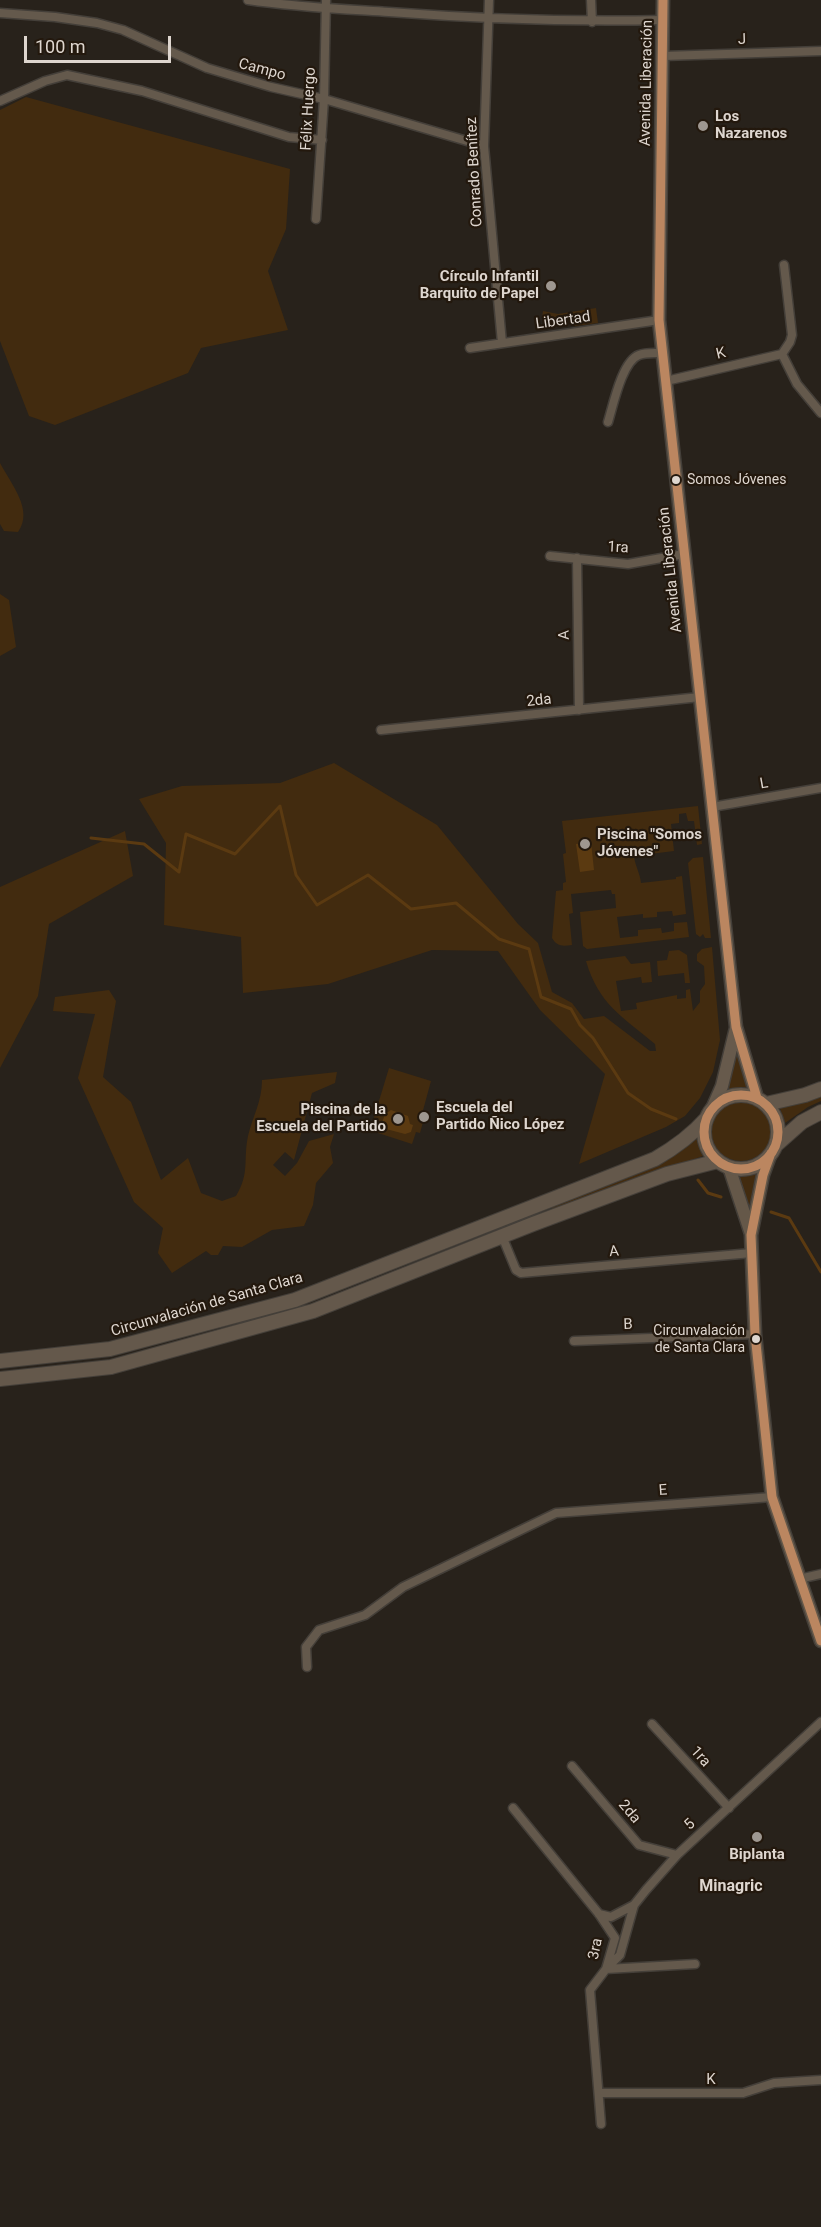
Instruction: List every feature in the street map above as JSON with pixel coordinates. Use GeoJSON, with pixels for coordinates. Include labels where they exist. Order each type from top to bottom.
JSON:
{"type":"FeatureCollection","features":[{"type":"Feature","properties":{"kind":"highway"},"geometry":{"type":"LineString","coordinates":[[820,1113],[802,1122],[763,1162],[753,1167],[741,1169],[724,1164],[710,1153],[705,1142],[704,1130],[709,1113],[721,1100],[733,1095],[745,1095],[762,1101],[805,1095],[821,1089]]}},
{"type":"Feature","properties":{"kind":"highway"},"geometry":{"type":"LineString","coordinates":[[762,1101],[773,1113],[777,1123],[778,1134],[774,1149]]}},
{"type":"Feature","properties":{"kind":"highway","name":"Circunvalación de Santa Clara"},"geometry":{"type":"LineString","coordinates":[[0,1361],[110,1349],[295,1300],[655,1159],[682,1143],[709,1113]]}},
{"type":"Feature","properties":{"kind":"highway"},"geometry":{"type":"LineString","coordinates":[[0,1379],[111,1367],[212,1341],[313,1311],[667,1174],[724,1164]]}},
{"type":"Feature","properties":{"kind":"main road","name":"Avenida Liberación"},"geometry":{"type":"LineString","coordinates":[[663,0],[659,320],[736,1027],[762,1101]]}},
{"type":"Feature","properties":{"kind":"main road","name":"Avenida Liberación"},"geometry":{"type":"LineString","coordinates":[[709,1113],[722,1086],[736,1027]]}},
{"type":"Feature","properties":{"kind":"main road"},"geometry":{"type":"LineString","coordinates":[[774,1149],[763,1175],[751,1235],[755,1334],[772,1497],[821,1641]]}},
{"type":"Feature","properties":{"kind":"main road"},"geometry":{"type":"LineString","coordinates":[[724,1164],[751,1235]]}},
{"type":"Feature","properties":{"kind":"street"},"geometry":{"type":"LineString","coordinates":[[248,0],[326,4],[489,19],[592,22],[663,20]]}},
{"type":"Feature","properties":{"kind":"street","name":"Conrado Benítez"},"geometry":{"type":"LineString","coordinates":[[489,0],[484,146],[502,343]]}},
{"type":"Feature","properties":{"kind":"street"},"geometry":{"type":"LineString","coordinates":[[591,0],[592,22]]}},
{"type":"Feature","properties":{"kind":"street","name":"Félix Huergo"},"geometry":{"type":"LineString","coordinates":[[316,219],[324,99],[326,4]]}},
{"type":"Feature","properties":{"kind":"street","name":"Campo"},"geometry":{"type":"LineString","coordinates":[[0,13],[76,20],[123,30],[207,68],[324,99],[484,146]]}},
{"type":"Feature","properties":{"kind":"street","name":"J"},"geometry":{"type":"LineString","coordinates":[[663,56],[821,51]]}},
{"type":"Feature","properties":{"kind":"street"},"geometry":{"type":"LineString","coordinates":[[0,100],[45,81],[68,75],[142,91],[290,137],[322,140]]}},
{"type":"Feature","properties":{"kind":"street"},"geometry":{"type":"LineString","coordinates":[[784,265],[792,335],[782,354],[797,384],[821,413]]}},
{"type":"Feature","properties":{"kind":"street","name":"Libertad"},"geometry":{"type":"LineString","coordinates":[[470,348],[659,320]]}},
{"type":"Feature","properties":{"kind":"street"},"geometry":{"type":"LineString","coordinates":[[608,422],[626,367],[632,359],[640,354],[663,353]]}},
{"type":"Feature","properties":{"kind":"street","name":"K"},"geometry":{"type":"LineString","coordinates":[[666,381],[782,354]]}},
{"type":"Feature","properties":{"kind":"street","name":"1ra"},"geometry":{"type":"LineString","coordinates":[[550,556],[628,564],[684,554]]}},
{"type":"Feature","properties":{"kind":"street","name":"A"},"geometry":{"type":"LineString","coordinates":[[577,558],[579,711]]}},
{"type":"Feature","properties":{"kind":"street","name":"2da"},"geometry":{"type":"LineString","coordinates":[[381,729],[579,711],[700,697]]}},
{"type":"Feature","properties":{"kind":"street","name":"L"},"geometry":{"type":"LineString","coordinates":[[712,807],[821,788]]}},
{"type":"Feature","properties":{"kind":"street","name":"A"},"geometry":{"type":"LineString","coordinates":[[502,1236],[516,1270],[521,1273],[752,1253]]}},
{"type":"Feature","properties":{"kind":"street","name":"B"},"geometry":{"type":"LineString","coordinates":[[574,1341],[755,1334]]}},
{"type":"Feature","properties":{"kind":"street","name":"E"},"geometry":{"type":"LineString","coordinates":[[307,1667],[306,1647],[319,1630],[365,1615],[403,1587],[555,1513],[772,1497]]}},
{"type":"Feature","properties":{"kind":"street"},"geometry":{"type":"LineString","coordinates":[[799,1579],[821,1574]]}},
{"type":"Feature","properties":{"kind":"street","name":"5"},"geometry":{"type":"LineString","coordinates":[[606,1969],[620,1955],[634,1905],[677,1854],[821,1722]]}},
{"type":"Feature","properties":{"kind":"street","name":"1ra"},"geometry":{"type":"LineString","coordinates":[[652,1724],[729,1808]]}},
{"type":"Feature","properties":{"kind":"street","name":"2da"},"geometry":{"type":"LineString","coordinates":[[572,1766],[639,1845],[677,1854]]}},
{"type":"Feature","properties":{"kind":"street","name":"3ra"},"geometry":{"type":"LineString","coordinates":[[513,1808],[599,1914],[615,1938],[606,1969],[590,1990],[601,2124]]}},
{"type":"Feature","properties":{"kind":"street"},"geometry":{"type":"LineString","coordinates":[[599,1914],[611,1917],[634,1905]]}},
{"type":"Feature","properties":{"kind":"street"},"geometry":{"type":"LineString","coordinates":[[606,1969],[696,1964]]}},
{"type":"Feature","properties":{"kind":"street","name":"K"},"geometry":{"type":"LineString","coordinates":[[599,2093],[742,2093],[774,2083],[821,2080]]}},
{"type":"Feature","properties":{"kind":"shaded area"},"geometry":{"type":"Polygon","coordinates":[[[26,97],[290,169],[286,229],[268,271],[288,330],[201,348],[188,373],[55,425],[29,416],[0,341],[0,110],[26,97]]]}},
{"type":"Feature","properties":{"kind":"shaded area"},"geometry":{"type":"Polygon","coordinates":[[[596,308],[598,323],[575,326],[569,320],[557,321],[542,318],[543,311],[558,314],[596,308]]]}},
{"type":"Feature","properties":{"kind":"shaded area"},"geometry":{"type":"Polygon","coordinates":[[[0,463],[15,488],[22,506],[22,524],[18,532],[4,531],[0,524],[0,463]]]}},
{"type":"Feature","properties":{"kind":"shaded area"},"geometry":{"type":"Polygon","coordinates":[[[0,594],[9,600],[16,647],[0,656],[0,594]]]}},
{"type":"Feature","properties":{"kind":"shaded area"},"geometry":{"type":"Polygon","coordinates":[[[334,763],[437,825],[518,924],[538,943],[552,992],[572,1003],[584,1019],[604,1016],[650,1051],[656,1051],[655,1044],[622,1017],[605,999],[591,976],[586,961],[625,956],[631,964],[650,962],[652,982],[642,983],[641,977],[616,981],[621,1011],[637,1009],[636,1003],[677,995],[677,999],[686,998],[686,990],[690,989],[693,1011],[700,1002],[700,991],[705,984],[704,966],[697,961],[697,954],[702,949],[712,947],[720,1040],[713,1072],[700,1098],[685,1116],[666,1127],[579,1164],[605,1074],[540,1010],[498,951],[432,950],[328,984],[243,993],[241,937],[164,925],[166,843],[139,799],[182,786],[280,783],[334,763]]]}},
{"type":"Feature","properties":{"kind":"shaded area"},"geometry":{"type":"Polygon","coordinates":[[[698,806],[702,844],[697,845],[694,821],[688,821],[686,813],[679,814],[679,823],[671,824],[674,851],[634,856],[641,883],[676,879],[682,876],[686,914],[673,916],[672,911],[657,912],[657,917],[643,918],[643,914],[617,917],[620,938],[638,936],[638,930],[661,928],[662,933],[674,931],[674,923],[687,922],[689,937],[587,949],[583,946],[580,912],[616,908],[615,894],[612,894],[611,890],[571,894],[573,913],[569,914],[572,945],[560,945],[554,941],[552,938],[556,891],[563,890],[563,883],[566,882],[563,854],[566,853],[562,821],[698,806]]]}},
{"type":"Feature","properties":{"kind":"shaded area"},"geometry":{"type":"Polygon","coordinates":[[[125,831],[133,876],[49,924],[38,996],[0,1068],[0,887],[125,831]]]}},
{"type":"Feature","properties":{"kind":"shaded area"},"geometry":{"type":"Polygon","coordinates":[[[591,842],[594,870],[580,872],[576,844],[591,842]]]}},
{"type":"Feature","properties":{"kind":"shaded area"},"geometry":{"type":"Polygon","coordinates":[[[703,857],[711,938],[705,938],[703,934],[700,937],[696,934],[688,863],[693,858],[703,857]]]}},
{"type":"Feature","properties":{"kind":"shaded area"},"geometry":{"type":"Polygon","coordinates":[[[679,950],[687,955],[690,983],[685,983],[684,973],[658,976],[657,961],[667,960],[669,951],[679,950]]]}},
{"type":"Feature","properties":{"kind":"shaded area"},"geometry":{"type":"Polygon","coordinates":[[[109,990],[116,1001],[103,1077],[131,1102],[161,1180],[188,1158],[201,1193],[222,1201],[236,1196],[245,1173],[248,1136],[259,1102],[262,1080],[337,1072],[335,1083],[312,1093],[294,1160],[285,1152],[273,1165],[285,1176],[297,1163],[309,1141],[334,1134],[330,1147],[333,1163],[316,1183],[313,1205],[304,1226],[272,1230],[242,1247],[223,1246],[218,1255],[211,1255],[206,1251],[172,1273],[158,1253],[163,1228],[134,1202],[78,1078],[95,1014],[53,1011],[55,997],[109,990]]]}},
{"type":"Feature","properties":{"kind":"shaded area"},"geometry":{"type":"Polygon","coordinates":[[[737,1043],[751,1087],[726,1089],[737,1043]]]}},
{"type":"Feature","properties":{"kind":"shaded area","name":"Piscina de la Escuela del Partido"},"geometry":{"type":"Polygon","coordinates":[[[389,1068],[431,1081],[422,1114],[425,1115],[420,1133],[416,1132],[412,1144],[378,1133],[372,1124],[389,1068]]]}},
{"type":"Feature","properties":{"kind":"shaded area"},"geometry":{"type":"Polygon","coordinates":[[[821,1096],[821,1101],[785,1123],[779,1106],[806,1102],[821,1096]]]}},
{"type":"Feature","properties":{"kind":"shaded area"},"geometry":{"type":"Polygon","coordinates":[[[735,1101],[747,1101],[758,1106],[766,1114],[771,1131],[769,1143],[758,1156],[747,1161],[735,1161],[724,1156],[716,1148],[711,1137],[711,1125],[716,1114],[724,1106],[735,1101]]]}},
{"type":"Feature","properties":{"kind":"shaded area"},"geometry":{"type":"Polygon","coordinates":[[[391,1110],[408,1116],[410,1124],[413,1125],[411,1132],[405,1134],[386,1129],[382,1123],[385,1114],[391,1110]]]}},
{"type":"Feature","properties":{"kind":"shaded area"},"geometry":{"type":"Polygon","coordinates":[[[697,1139],[703,1156],[552,1209],[550,1205],[656,1164],[697,1139]]]}},
{"type":"Feature","properties":{"kind":"shaded area"},"geometry":{"type":"Polygon","coordinates":[[[757,1173],[749,1214],[735,1176],[757,1173]]]}},
{"type":"Feature","properties":{"kind":"waterway"},"geometry":{"type":"LineString","coordinates":[[91,838],[144,844],[179,872],[186,834],[235,854],[280,806],[296,875],[317,905],[368,875],[411,909],[456,903],[499,939],[529,949],[541,997],[571,1009],[580,1025],[593,1038],[628,1093],[651,1109],[676,1119]]}},
{"type":"Feature","properties":{"kind":"waterway"},"geometry":{"type":"LineString","coordinates":[[698,1180],[708,1193],[721,1197]]}},
{"type":"Feature","properties":{"kind":"waterway"},"geometry":{"type":"LineString","coordinates":[[771,1212],[789,1218],[821,1272]]}},
{"type":"Feature","properties":{"kind":"transit line"},"geometry":{"type":"LineString","coordinates":[[663,0],[659,320],[736,1027],[757,1098]]}},
{"type":"Feature","properties":{"kind":"transit line"},"geometry":{"type":"LineString","coordinates":[[741,1095],[762,1101],[772,1111],[778,1132],[772,1153],[762,1163],[741,1169],[720,1163],[710,1153],[704,1132],[710,1111],[720,1101],[741,1095]]}},
{"type":"Feature","properties":{"kind":"transit line"},"geometry":{"type":"LineString","coordinates":[[771,1153],[763,1175],[751,1235],[755,1334],[772,1497],[821,1641]]}},
{"type":"Feature","properties":{"kind":"place","name":"Los Nazarenos"},"geometry":{"type":"Point","coordinates":[703,126]}},
{"type":"Feature","properties":{"kind":"place","name":"Círculo Infantil Barquito de Papel"},"geometry":{"type":"Point","coordinates":[551,286]}},
{"type":"Feature","properties":{"kind":"place","name":"Somos Jóvenes"},"geometry":{"type":"Point","coordinates":[676,480]}},
{"type":"Feature","properties":{"kind":"place","name":"Piscina \"Somos Jóvenes\""},"geometry":{"type":"Point","coordinates":[585,844]}},
{"type":"Feature","properties":{"kind":"place","name":"Escuela del Partido Ñico López"},"geometry":{"type":"Point","coordinates":[424,1117]}},
{"type":"Feature","properties":{"kind":"place","name":"Piscina de la Escuela del Partido"},"geometry":{"type":"Point","coordinates":[398,1119]}},
{"type":"Feature","properties":{"kind":"place","name":"Circunvalación de Santa Clara"},"geometry":{"type":"Point","coordinates":[756,1339]}},
{"type":"Feature","properties":{"kind":"place","name":"Biplanta"},"geometry":{"type":"Point","coordinates":[757,1837]}},
{"type":"Feature","properties":{"kind":"district","name":"Minagric"},"geometry":{"type":"Point","coordinates":[731,1887]}}]}
